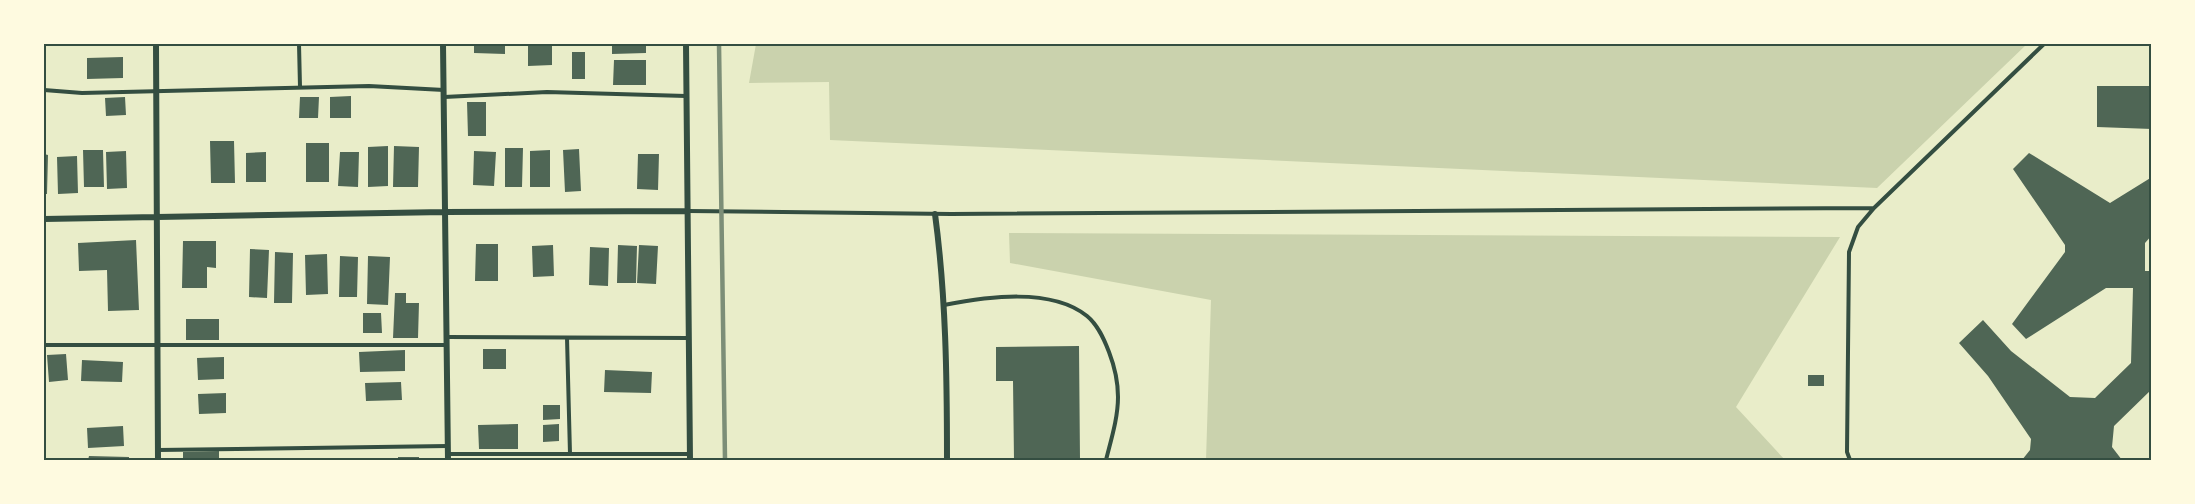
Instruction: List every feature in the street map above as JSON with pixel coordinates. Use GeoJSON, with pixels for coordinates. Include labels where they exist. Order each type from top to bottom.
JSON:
{"type":"FeatureCollection","features":[{"type":"Feature","properties":{"kind":"street"},"geometry":{"type":"LineString","coordinates":[[156,44],[158,460]]}},
{"type":"Feature","properties":{"kind":"street"},"geometry":{"type":"LineString","coordinates":[[443,44],[448,457]]}},
{"type":"Feature","properties":{"kind":"street"},"geometry":{"type":"LineString","coordinates":[[686,44],[690,457]]}},
{"type":"Feature","properties":{"kind":"street"},"geometry":{"type":"LineString","coordinates":[[44,219],[445,212],[688,211]]}},
{"type":"Feature","properties":{"kind":"street"},"geometry":{"type":"LineString","coordinates":[[936,214],[948,376],[947,460]]}},
{"type":"Feature","properties":{"kind":"lane"},"geometry":{"type":"LineString","coordinates":[[299,44],[300,87]]}},
{"type":"Feature","properties":{"kind":"lane"},"geometry":{"type":"LineString","coordinates":[[1850,460],[1847,452],[1849,252],[1858,227],[1874,208],[2044,44]]}},
{"type":"Feature","properties":{"kind":"lane"},"geometry":{"type":"LineString","coordinates":[[44,90],[82,93],[392,86],[444,93],[547,92],[686,96]]}},
{"type":"Feature","properties":{"kind":"lane"},"geometry":{"type":"LineString","coordinates":[[688,211],[936,214],[1874,208]]}},
{"type":"Feature","properties":{"kind":"lane"},"geometry":{"type":"LineString","coordinates":[[943,305],[988,297],[1027,297],[1064,304],[1088,316],[1102,334],[1113,363],[1118,397],[1114,429],[1106,460]]}},
{"type":"Feature","properties":{"kind":"lane"},"geometry":{"type":"LineString","coordinates":[[567,338],[570,454]]}},
{"type":"Feature","properties":{"kind":"lane"},"geometry":{"type":"LineString","coordinates":[[44,345],[689,338]]}},
{"type":"Feature","properties":{"kind":"lane"},"geometry":{"type":"LineString","coordinates":[[158,450],[448,446]]}},
{"type":"Feature","properties":{"kind":"lane"},"geometry":{"type":"LineString","coordinates":[[448,457],[570,454],[690,457]]}},
{"type":"Feature","properties":{"kind":"green space"},"geometry":{"type":"Polygon","coordinates":[[[756,44],[2027,44],[1877,188],[830,140],[829,82],[749,83],[756,44]]]}},
{"type":"Feature","properties":{"kind":"green space"},"geometry":{"type":"Polygon","coordinates":[[[1009,233],[1840,237],[1736,407],[1785,460],[1206,460],[1211,300],[1010,263],[1009,233]]]}},
{"type":"Feature","properties":{"kind":"building"},"geometry":{"type":"Polygon","coordinates":[[[474,44],[505,44],[505,54],[474,53],[474,44]]]}},
{"type":"Feature","properties":{"kind":"building"},"geometry":{"type":"Polygon","coordinates":[[[528,44],[552,44],[552,65],[528,66],[528,44]]]}},
{"type":"Feature","properties":{"kind":"building"},"geometry":{"type":"Polygon","coordinates":[[[612,44],[646,44],[646,53],[612,54],[612,44]]]}},
{"type":"Feature","properties":{"kind":"building"},"geometry":{"type":"Polygon","coordinates":[[[572,52],[585,52],[585,79],[572,79],[572,52]]]}},
{"type":"Feature","properties":{"kind":"building"},"geometry":{"type":"Polygon","coordinates":[[[123,57],[123,78],[87,79],[87,58],[123,57]]]}},
{"type":"Feature","properties":{"kind":"building"},"geometry":{"type":"Polygon","coordinates":[[[614,60],[646,60],[646,85],[613,85],[614,60]]]}},
{"type":"Feature","properties":{"kind":"building"},"geometry":{"type":"Polygon","coordinates":[[[2097,86],[2152,86],[2152,129],[2097,127],[2097,86]]]}},
{"type":"Feature","properties":{"kind":"building"},"geometry":{"type":"Polygon","coordinates":[[[351,96],[351,118],[330,118],[330,97],[351,96]]]}},
{"type":"Feature","properties":{"kind":"building"},"geometry":{"type":"Polygon","coordinates":[[[125,97],[126,115],[106,116],[105,98],[125,97]]]}},
{"type":"Feature","properties":{"kind":"building"},"geometry":{"type":"Polygon","coordinates":[[[300,97],[319,97],[318,118],[299,118],[300,97]]]}},
{"type":"Feature","properties":{"kind":"building"},"geometry":{"type":"Polygon","coordinates":[[[467,102],[486,102],[486,136],[468,136],[467,102]]]}},
{"type":"Feature","properties":{"kind":"building"},"geometry":{"type":"Polygon","coordinates":[[[210,141],[234,141],[235,183],[211,183],[210,141]]]}},
{"type":"Feature","properties":{"kind":"building"},"geometry":{"type":"Polygon","coordinates":[[[306,143],[329,143],[329,182],[306,182],[306,143]]]}},
{"type":"Feature","properties":{"kind":"building"},"geometry":{"type":"Polygon","coordinates":[[[388,146],[388,186],[368,187],[368,147],[388,146]]]}},
{"type":"Feature","properties":{"kind":"building"},"geometry":{"type":"Polygon","coordinates":[[[394,146],[419,147],[418,187],[393,187],[394,146]]]}},
{"type":"Feature","properties":{"kind":"building"},"geometry":{"type":"Polygon","coordinates":[[[505,148],[523,148],[522,187],[505,187],[505,148]]]}},
{"type":"Feature","properties":{"kind":"building"},"geometry":{"type":"Polygon","coordinates":[[[579,149],[581,191],[565,192],[563,150],[579,149]]]}},
{"type":"Feature","properties":{"kind":"building"},"geometry":{"type":"Polygon","coordinates":[[[83,150],[103,150],[104,187],[84,187],[83,150]]]}},
{"type":"Feature","properties":{"kind":"building"},"geometry":{"type":"Polygon","coordinates":[[[550,150],[550,187],[530,187],[530,151],[550,150]]]}},
{"type":"Feature","properties":{"kind":"building"},"geometry":{"type":"Polygon","coordinates":[[[126,151],[127,188],[107,189],[106,152],[126,151]]]}},
{"type":"Feature","properties":{"kind":"building"},"geometry":{"type":"Polygon","coordinates":[[[474,151],[496,152],[494,186],[473,185],[474,151]]]}},
{"type":"Feature","properties":{"kind":"building"},"geometry":{"type":"Polygon","coordinates":[[[266,152],[266,182],[246,182],[246,153],[266,152]]]}},
{"type":"Feature","properties":{"kind":"building"},"geometry":{"type":"Polygon","coordinates":[[[340,152],[359,152],[358,187],[338,186],[340,152]]]}},
{"type":"Feature","properties":{"kind":"building"},"geometry":{"type":"Polygon","coordinates":[[[2029,153],[2110,203],[2152,177],[2152,235],[2145,243],[2145,271],[2152,271],[2152,389],[2114,426],[2112,447],[2122,460],[2022,460],[2030,450],[2031,439],[1988,376],[1959,343],[1983,320],[2011,351],[2070,397],[2095,398],[2131,363],[2133,288],[2106,288],[2026,339],[2012,324],[2065,252],[2065,245],[2013,169],[2029,153]]]}},
{"type":"Feature","properties":{"kind":"building"},"geometry":{"type":"Polygon","coordinates":[[[44,154],[48,155],[47,194],[44,194],[44,154]]]}},
{"type":"Feature","properties":{"kind":"building"},"geometry":{"type":"Polygon","coordinates":[[[638,154],[659,154],[658,190],[637,189],[638,154]]]}},
{"type":"Feature","properties":{"kind":"building"},"geometry":{"type":"Polygon","coordinates":[[[77,156],[78,193],[58,194],[57,157],[77,156]]]}},
{"type":"Feature","properties":{"kind":"building"},"geometry":{"type":"Polygon","coordinates":[[[136,240],[139,310],[108,311],[107,270],[79,271],[78,243],[136,240]]]}},
{"type":"Feature","properties":{"kind":"building"},"geometry":{"type":"Polygon","coordinates":[[[183,241],[216,241],[216,268],[207,267],[207,288],[182,288],[183,241]]]}},
{"type":"Feature","properties":{"kind":"building"},"geometry":{"type":"Polygon","coordinates":[[[476,244],[498,244],[498,281],[475,281],[476,244]]]}},
{"type":"Feature","properties":{"kind":"building"},"geometry":{"type":"Polygon","coordinates":[[[553,245],[554,276],[533,277],[532,246],[553,245]]]}},
{"type":"Feature","properties":{"kind":"building"},"geometry":{"type":"Polygon","coordinates":[[[618,245],[637,246],[636,283],[617,283],[618,245]]]}},
{"type":"Feature","properties":{"kind":"building"},"geometry":{"type":"Polygon","coordinates":[[[639,245],[658,246],[656,284],[637,283],[639,245]]]}},
{"type":"Feature","properties":{"kind":"building"},"geometry":{"type":"Polygon","coordinates":[[[590,247],[609,248],[608,286],[589,285],[590,247]]]}},
{"type":"Feature","properties":{"kind":"building"},"geometry":{"type":"Polygon","coordinates":[[[250,249],[269,250],[267,298],[249,297],[250,249]]]}},
{"type":"Feature","properties":{"kind":"building"},"geometry":{"type":"Polygon","coordinates":[[[275,252],[293,253],[292,303],[274,303],[275,252]]]}},
{"type":"Feature","properties":{"kind":"building"},"geometry":{"type":"Polygon","coordinates":[[[327,254],[328,294],[306,295],[305,255],[327,254]]]}},
{"type":"Feature","properties":{"kind":"building"},"geometry":{"type":"Polygon","coordinates":[[[340,256],[358,257],[357,297],[339,297],[340,256]]]}},
{"type":"Feature","properties":{"kind":"building"},"geometry":{"type":"Polygon","coordinates":[[[368,256],[390,257],[388,305],[367,304],[368,256]]]}},
{"type":"Feature","properties":{"kind":"building"},"geometry":{"type":"Polygon","coordinates":[[[44,260],[46,260],[46,290],[44,290],[44,260]]]}},
{"type":"Feature","properties":{"kind":"building"},"geometry":{"type":"Polygon","coordinates":[[[395,293],[406,293],[406,303],[419,303],[418,338],[393,338],[395,293]]]}},
{"type":"Feature","properties":{"kind":"building"},"geometry":{"type":"Polygon","coordinates":[[[363,313],[381,313],[382,333],[363,333],[363,313]]]}},
{"type":"Feature","properties":{"kind":"building"},"geometry":{"type":"Polygon","coordinates":[[[186,319],[219,319],[219,340],[186,340],[186,319]]]}},
{"type":"Feature","properties":{"kind":"building"},"geometry":{"type":"Polygon","coordinates":[[[1079,346],[1080,460],[1014,460],[1013,381],[996,381],[996,347],[1079,346]]]}},
{"type":"Feature","properties":{"kind":"building"},"geometry":{"type":"Polygon","coordinates":[[[483,349],[506,349],[506,369],[483,369],[483,349]]]}},
{"type":"Feature","properties":{"kind":"building"},"geometry":{"type":"Polygon","coordinates":[[[405,350],[405,371],[360,372],[359,352],[405,350]]]}},
{"type":"Feature","properties":{"kind":"building"},"geometry":{"type":"Polygon","coordinates":[[[66,354],[68,380],[49,382],[47,355],[66,354]]]}},
{"type":"Feature","properties":{"kind":"building"},"geometry":{"type":"Polygon","coordinates":[[[224,357],[224,379],[198,380],[197,358],[224,357]]]}},
{"type":"Feature","properties":{"kind":"building"},"geometry":{"type":"Polygon","coordinates":[[[82,360],[123,362],[122,382],[81,381],[82,360]]]}},
{"type":"Feature","properties":{"kind":"building"},"geometry":{"type":"Polygon","coordinates":[[[605,370],[652,372],[651,393],[604,392],[605,370]]]}},
{"type":"Feature","properties":{"kind":"building"},"geometry":{"type":"Polygon","coordinates":[[[1808,375],[1824,375],[1824,386],[1808,386],[1808,375]]]}},
{"type":"Feature","properties":{"kind":"building"},"geometry":{"type":"Polygon","coordinates":[[[401,382],[402,400],[366,401],[365,383],[401,382]]]}},
{"type":"Feature","properties":{"kind":"building"},"geometry":{"type":"Polygon","coordinates":[[[226,393],[226,413],[199,414],[198,394],[226,393]]]}},
{"type":"Feature","properties":{"kind":"building"},"geometry":{"type":"Polygon","coordinates":[[[543,405],[560,405],[560,419],[543,420],[543,405]]]}},
{"type":"Feature","properties":{"kind":"building"},"geometry":{"type":"Polygon","coordinates":[[[518,424],[518,449],[479,449],[478,425],[518,424]]]}},
{"type":"Feature","properties":{"kind":"building"},"geometry":{"type":"Polygon","coordinates":[[[559,424],[559,441],[543,442],[543,425],[559,424]]]}},
{"type":"Feature","properties":{"kind":"building"},"geometry":{"type":"Polygon","coordinates":[[[123,426],[124,446],[88,448],[87,428],[123,426]]]}},
{"type":"Feature","properties":{"kind":"building"},"geometry":{"type":"Polygon","coordinates":[[[219,451],[219,460],[183,460],[183,452],[219,451]]]}},
{"type":"Feature","properties":{"kind":"building"},"geometry":{"type":"Polygon","coordinates":[[[89,456],[129,457],[129,460],[88,460],[89,456]]]}},
{"type":"Feature","properties":{"kind":"building"},"geometry":{"type":"Polygon","coordinates":[[[398,457],[419,457],[419,460],[398,460],[398,457]]]}},
{"type":"Feature","properties":{"kind":"railway"},"geometry":{"type":"LineString","coordinates":[[719,44],[725,460]]}}]}
